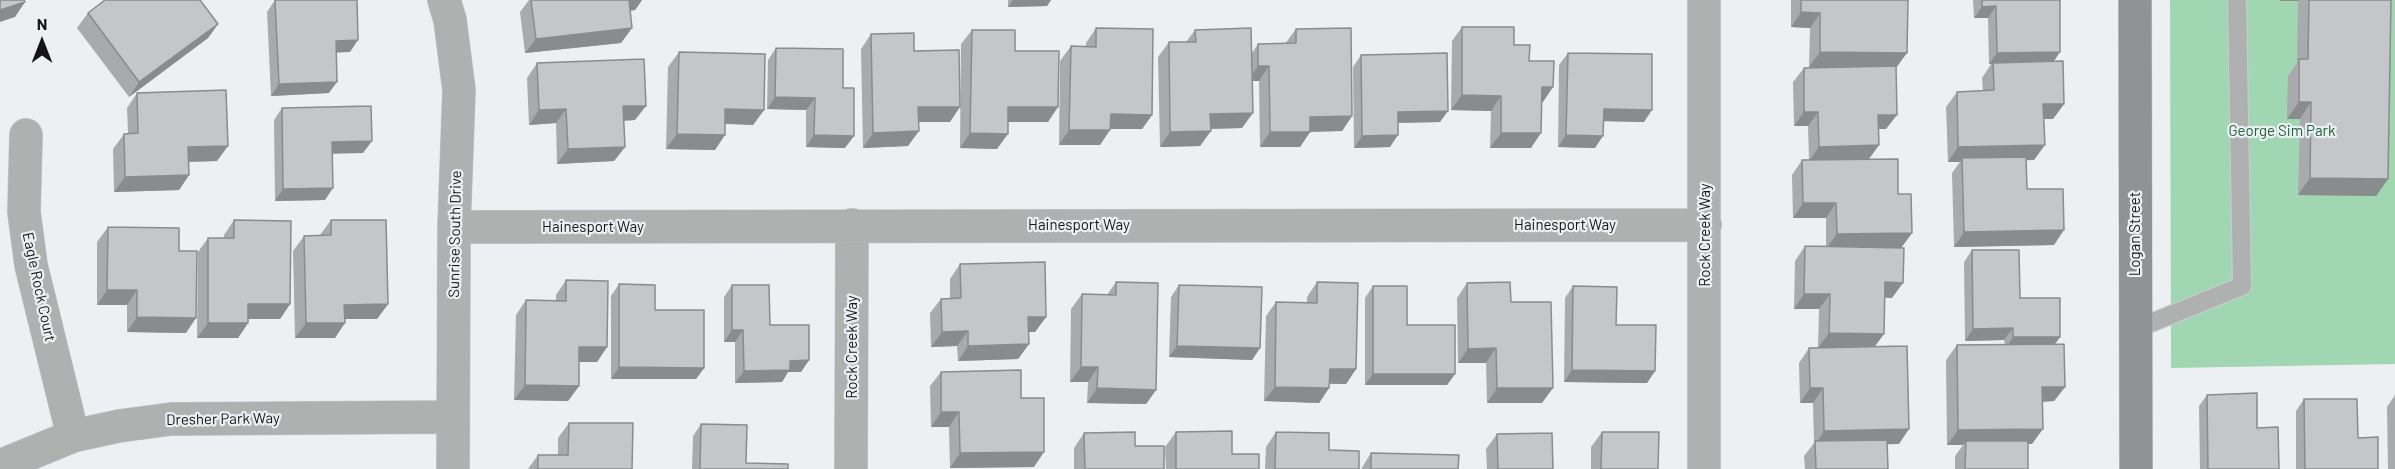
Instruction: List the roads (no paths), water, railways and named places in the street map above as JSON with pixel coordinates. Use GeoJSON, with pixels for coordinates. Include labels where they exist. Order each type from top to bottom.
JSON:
{"type":"FeatureCollection","features":[{"type":"Feature","properties":{"kind":"street","name":"Sunrise South Drive"},"geometry":{"type":"LineString","coordinates":[[444,0],[450,20],[459,90],[454,227],[453,469]]}},
{"type":"Feature","properties":{"kind":"street","name":"Rock Creek Way"},"geometry":{"type":"LineString","coordinates":[[1704,0],[1704,469]]}},
{"type":"Feature","properties":{"kind":"street","name":"Logan Street"},"geometry":{"type":"LineString","coordinates":[[2135,0],[2136,469]]}},
{"type":"Feature","properties":{"kind":"street","name":"Eagle Rock Court"},"geometry":{"type":"LineString","coordinates":[[26,135],[24,212],[31,265],[73,436]]}},
{"type":"Feature","properties":{"kind":"street","name":"Rock Creek Way"},"geometry":{"type":"LineString","coordinates":[[851,469],[852,225]]}},
{"type":"Feature","properties":{"kind":"street","name":"Hainesport Way"},"geometry":{"type":"LineString","coordinates":[[454,227],[1705,225]]}},
{"type":"Feature","properties":{"kind":"street","name":"Dresher Park Way"},"geometry":{"type":"LineString","coordinates":[[0,466],[73,436],[119,426],[171,419],[453,417]]}},
{"type":"Feature","properties":{"kind":"lane"},"geometry":{"type":"LineString","coordinates":[[2136,329],[2242,286],[2237,0]]}},
{"type":"Feature","properties":{"kind":"park label","name":"George Sim Park"},"geometry":{"type":"Point","coordinates":[2282,131]}}]}
